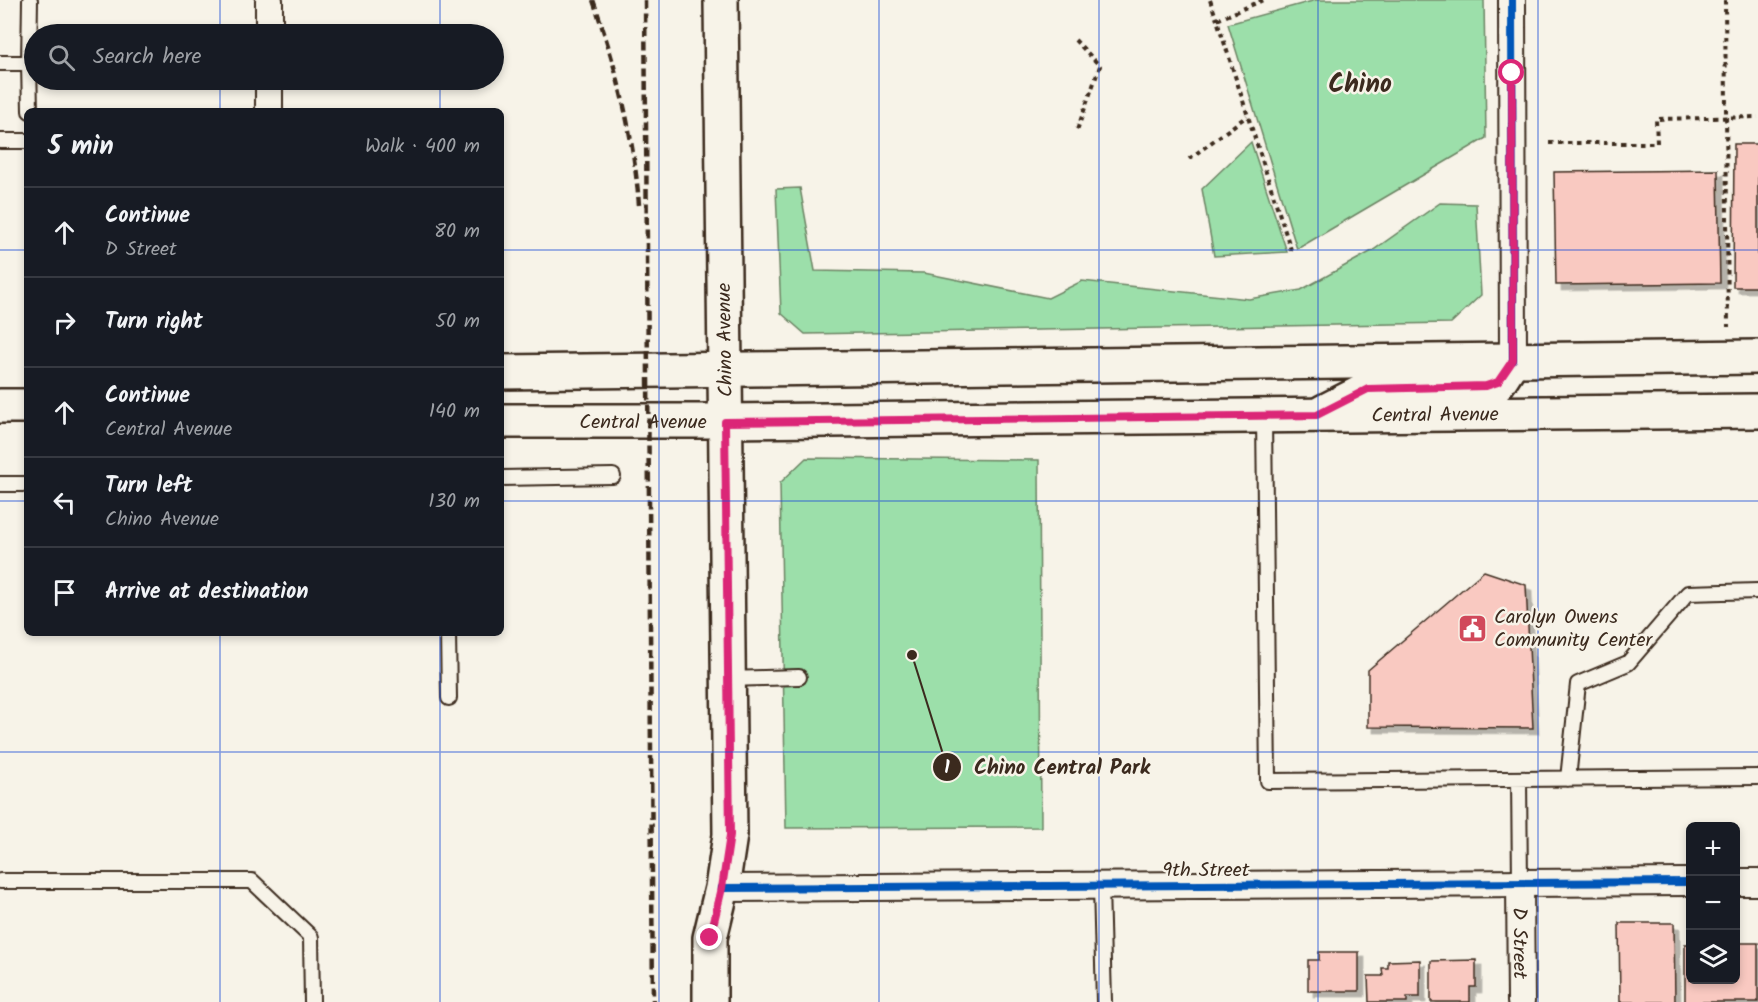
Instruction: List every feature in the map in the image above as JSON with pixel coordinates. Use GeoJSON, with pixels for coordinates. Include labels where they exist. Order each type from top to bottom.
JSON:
{"type":"FeatureCollection","features":[{"type":"Feature","properties":{"kind":"main road","name":"Chino Avenue"},"geometry":{"type":"LineString","coordinates":[[710,1002],[710,938],[722,888],[730,835],[721,0]]}},
{"type":"Feature","properties":{"kind":"main road"},"geometry":{"type":"LineString","coordinates":[[504,372],[1758,357]]}},
{"type":"Feature","properties":{"kind":"main road"},"geometry":{"type":"LineString","coordinates":[[1317,415],[1368,389],[1486,386],[1498,382],[1513,360]]}},
{"type":"Feature","properties":{"kind":"main road"},"geometry":{"type":"LineString","coordinates":[[0,406],[24,406]]}},
{"type":"Feature","properties":{"kind":"main road","name":"Central Avenue"},"geometry":{"type":"LineString","coordinates":[[504,421],[725,422],[1758,411]]}},
{"type":"Feature","properties":{"kind":"street"},"geometry":{"type":"LineString","coordinates":[[269,0],[269,24]]}},
{"type":"Feature","properties":{"kind":"street"},"geometry":{"type":"LineString","coordinates":[[1512,0],[1513,360]]}},
{"type":"Feature","properties":{"kind":"street"},"geometry":{"type":"LineString","coordinates":[[269,90],[269,108]]}},
{"type":"Feature","properties":{"kind":"street","name":"9th Street"},"geometry":{"type":"LineString","coordinates":[[722,888],[1686,882]]}},
{"type":"Feature","properties":{"kind":"street"},"geometry":{"type":"LineString","coordinates":[[1740,882],[1758,882]]}},
{"type":"Feature","properties":{"kind":"street","name":"D Street"},"geometry":{"type":"LineString","coordinates":[[1520,883],[1521,1002]]}},
{"type":"Feature","properties":{"kind":"lane"},"geometry":{"type":"LineString","coordinates":[[30,0],[30,24]]}},
{"type":"Feature","properties":{"kind":"lane"},"geometry":{"type":"LineString","coordinates":[[0,63],[24,63]]}},
{"type":"Feature","properties":{"kind":"lane"},"geometry":{"type":"LineString","coordinates":[[30,90],[30,108]]}},
{"type":"Feature","properties":{"kind":"lane"},"geometry":{"type":"LineString","coordinates":[[0,141],[24,141]]}},
{"type":"Feature","properties":{"kind":"lane"},"geometry":{"type":"LineString","coordinates":[[1264,417],[1268,781],[1758,777]]}},
{"type":"Feature","properties":{"kind":"lane"},"geometry":{"type":"LineString","coordinates":[[504,478],[613,476]]}},
{"type":"Feature","properties":{"kind":"lane"},"geometry":{"type":"LineString","coordinates":[[0,484],[24,484]]}},
{"type":"Feature","properties":{"kind":"lane"},"geometry":{"type":"LineString","coordinates":[[1568,778],[1578,684],[1628,663],[1688,593],[1758,591]]}},
{"type":"Feature","properties":{"kind":"lane"},"geometry":{"type":"LineString","coordinates":[[448,636],[449,698]]}},
{"type":"Feature","properties":{"kind":"lane"},"geometry":{"type":"LineString","coordinates":[[728,679],[799,677]]}},
{"type":"Feature","properties":{"kind":"lane"},"geometry":{"type":"LineString","coordinates":[[1518,779],[1520,883]]}},
{"type":"Feature","properties":{"kind":"lane"},"geometry":{"type":"LineString","coordinates":[[0,881],[252,881],[311,937],[312,1002]]}},
{"type":"Feature","properties":{"kind":"lane"},"geometry":{"type":"LineString","coordinates":[[1101,886],[1104,1002]]}},
{"type":"Feature","properties":{"kind":"path"},"geometry":{"type":"LineString","coordinates":[[1210,0],[1292,253]]}},
{"type":"Feature","properties":{"kind":"path"},"geometry":{"type":"LineString","coordinates":[[1217,20],[1263,0]]}},
{"type":"Feature","properties":{"kind":"path"},"geometry":{"type":"LineString","coordinates":[[1725,0],[1728,327]]}},
{"type":"Feature","properties":{"kind":"path"},"geometry":{"type":"LineString","coordinates":[[1075,40],[1100,66],[1076,133]]}},
{"type":"Feature","properties":{"kind":"path"},"geometry":{"type":"LineString","coordinates":[[1189,159],[1247,116]]}},
{"type":"Feature","properties":{"kind":"path"},"geometry":{"type":"LineString","coordinates":[[1549,143],[1657,143],[1656,119],[1758,117]]}},
{"type":"Feature","properties":{"kind":"green space"},"geometry":{"type":"Polygon","coordinates":[[[1316,0],[1484,0],[1486,138],[1297,249],[1228,24],[1316,0]]]}},
{"type":"Feature","properties":{"kind":"green space"},"geometry":{"type":"Polygon","coordinates":[[[1251,142],[1287,252],[1214,256],[1202,189],[1251,142]]]}},
{"type":"Feature","properties":{"kind":"green space"},"geometry":{"type":"Polygon","coordinates":[[[800,188],[815,271],[924,273],[1048,298],[1082,281],[1249,299],[1301,290],[1372,251],[1440,203],[1476,204],[1481,295],[1451,323],[805,334],[781,313],[776,189],[800,188]]]}},
{"type":"Feature","properties":{"kind":"green space"},"geometry":{"type":"Polygon","coordinates":[[[806,458],[1039,460],[1041,827],[786,828],[780,483],[806,458]]]}},
{"type":"Feature","properties":{"kind":"building"},"geometry":{"type":"Polygon","coordinates":[[[1734,144],[1758,144],[1758,287],[1733,287],[1734,144]]]}},
{"type":"Feature","properties":{"kind":"building"},"geometry":{"type":"Polygon","coordinates":[[[1718,170],[1720,283],[1556,285],[1554,172],[1718,170]]]}},
{"type":"Feature","properties":{"kind":"building","name":"Carolyn Owens Community Center"},"geometry":{"type":"Polygon","coordinates":[[[1484,571],[1526,585],[1533,728],[1368,727],[1368,670],[1484,571]]]}},
{"type":"Feature","properties":{"kind":"building"},"geometry":{"type":"Polygon","coordinates":[[[1619,923],[1674,923],[1675,1002],[1620,1002],[1619,923]]]}},
{"type":"Feature","properties":{"kind":"building"},"geometry":{"type":"Polygon","coordinates":[[[1740,943],[1758,943],[1758,1002],[1685,1002],[1685,944],[1686,984],[1740,984],[1740,943]]]}},
{"type":"Feature","properties":{"kind":"building"},"geometry":{"type":"Polygon","coordinates":[[[1319,952],[1359,952],[1359,991],[1308,991],[1308,960],[1319,960],[1319,952]]]}},
{"type":"Feature","properties":{"kind":"building"},"geometry":{"type":"Polygon","coordinates":[[[1420,960],[1420,997],[1407,997],[1407,1002],[1369,1002],[1368,976],[1383,976],[1382,968],[1388,968],[1388,961],[1420,960]]]}},
{"type":"Feature","properties":{"kind":"building"},"geometry":{"type":"Polygon","coordinates":[[[1476,960],[1476,987],[1470,987],[1470,1002],[1431,1002],[1431,961],[1476,960]]]}},
{"type":"Feature","properties":{"kind":"railway"},"geometry":{"type":"LineString","coordinates":[[593,0],[623,101],[633,153],[639,205]]}},
{"type":"Feature","properties":{"kind":"railway"},"geometry":{"type":"LineString","coordinates":[[645,0],[653,1002]]}},
{"type":"Feature","properties":{"kind":"cycle path"},"geometry":{"type":"LineString","coordinates":[[1512,0],[1513,360]]}},
{"type":"Feature","properties":{"kind":"cycle path"},"geometry":{"type":"LineString","coordinates":[[722,888],[1686,882]]}},
{"type":"Feature","properties":{"kind":"place","name":"Carolyn Owens Community Center"},"geometry":{"type":"Point","coordinates":[1473,628]}},
{"type":"Feature","properties":{"kind":"place","name":"Chino Central Park"},"geometry":{"type":"Point","coordinates":[912,655]}},
{"type":"Feature","properties":{"kind":"district","name":"Chino"},"geometry":{"type":"Point","coordinates":[1360,83]}},
{"type":"Feature","properties":{"kind":"route"},"geometry":{"type":"LineString","coordinates":[[710,938],[722,888],[730,835],[725,422],[1317,415],[1368,389],[1486,386],[1498,382],[1513,360],[1512,73]]}}]}
